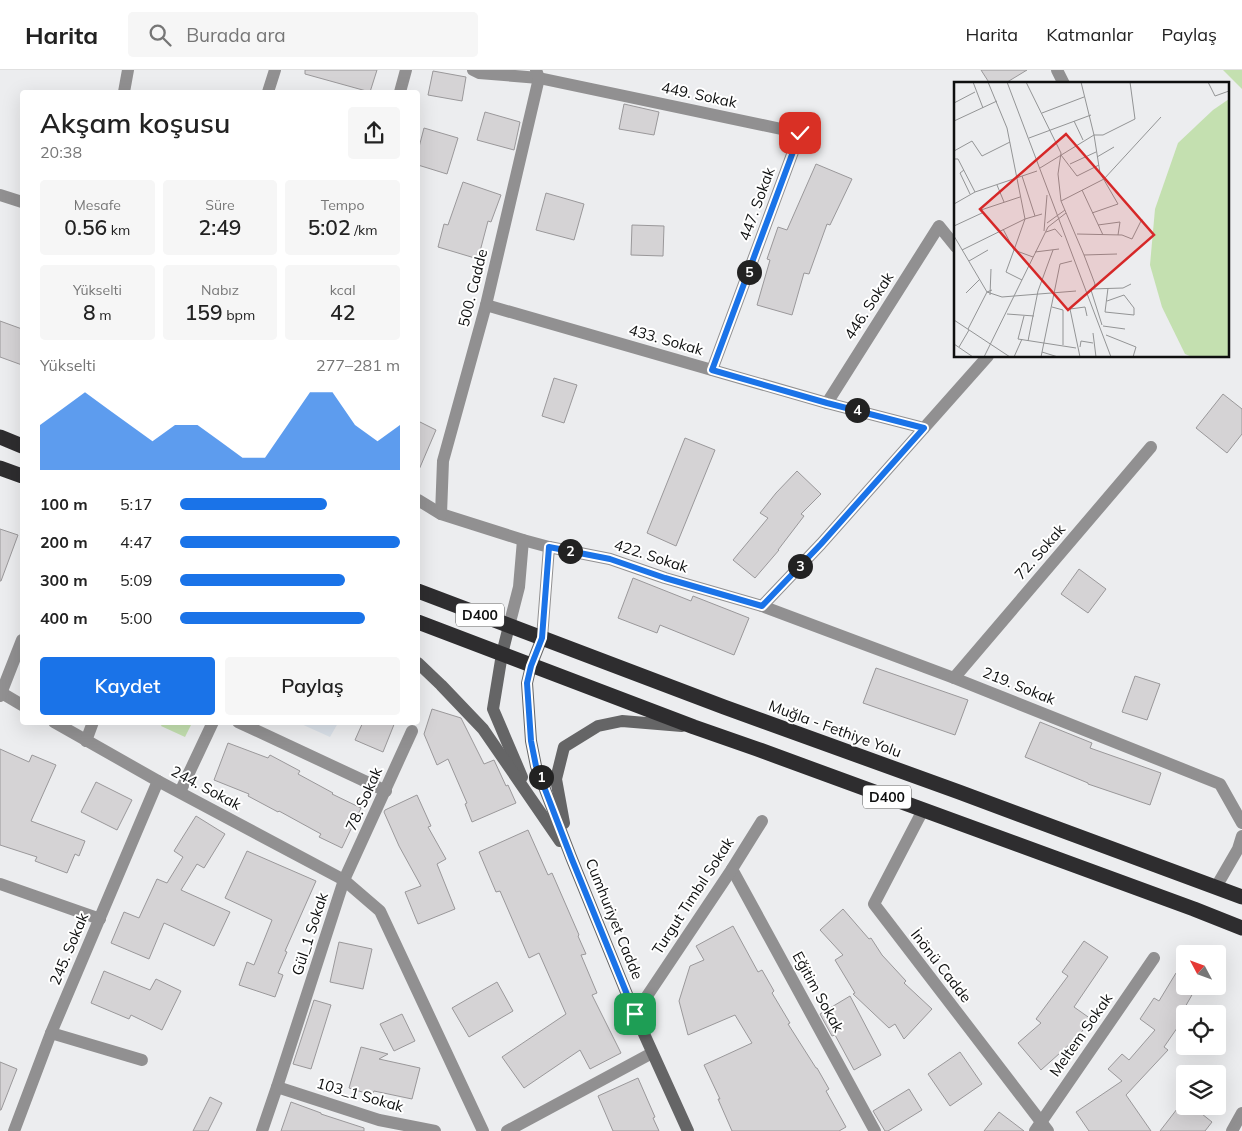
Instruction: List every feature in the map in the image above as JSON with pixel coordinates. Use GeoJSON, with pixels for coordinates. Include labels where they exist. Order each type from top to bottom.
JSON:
{"type":"FeatureCollection","features":[{"type":"Feature","properties":{"kind":"highway"},"geometry":{"type":"LineString","coordinates":[[0,437],[20,445]]}},
{"type":"Feature","properties":{"kind":"highway"},"geometry":{"type":"LineString","coordinates":[[0,468],[20,475]]}},
{"type":"Feature","properties":{"kind":"highway","name":"Muğla - Fethiye Yolu"},"geometry":{"type":"LineString","coordinates":[[420,592],[724,707],[1242,897]]}},
{"type":"Feature","properties":{"kind":"highway","name":"D400"},"geometry":{"type":"LineString","coordinates":[[420,623],[694,727],[1242,928]]}},
{"type":"Feature","properties":{"kind":"street"},"geometry":{"type":"LineString","coordinates":[[124,90],[128,70]]}},
{"type":"Feature","properties":{"kind":"street"},"geometry":{"type":"LineString","coordinates":[[269,90],[275,70]]}},
{"type":"Feature","properties":{"kind":"street"},"geometry":{"type":"LineString","coordinates":[[401,90],[406,70]]}},
{"type":"Feature","properties":{"kind":"street","name":"449. Sokak"},"geometry":{"type":"LineString","coordinates":[[473,70],[479,73],[538,74],[800,133]]}},
{"type":"Feature","properties":{"kind":"street"},"geometry":{"type":"LineString","coordinates":[[1057,70],[1063,82]]}},
{"type":"Feature","properties":{"kind":"street","name":"500. Cadde"},"geometry":{"type":"LineString","coordinates":[[441,514],[443,461],[486,306],[538,74]]}},
{"type":"Feature","properties":{"kind":"street","name":"447. Sokak"},"geometry":{"type":"LineString","coordinates":[[712,370],[800,133]]}},
{"type":"Feature","properties":{"kind":"street"},"geometry":{"type":"LineString","coordinates":[[0,196],[20,201]]}},
{"type":"Feature","properties":{"kind":"street","name":"446. Sokak"},"geometry":{"type":"LineString","coordinates":[[827,403],[940,226],[954,244]]}},
{"type":"Feature","properties":{"kind":"street","name":"433. Sokak"},"geometry":{"type":"LineString","coordinates":[[486,306],[827,403],[924,428]]}},
{"type":"Feature","properties":{"kind":"street"},"geometry":{"type":"LineString","coordinates":[[762,606],[821,544],[986,358]]}},
{"type":"Feature","properties":{"kind":"street","name":"72. Sokak"},"geometry":{"type":"LineString","coordinates":[[954,678],[1151,448]]}},
{"type":"Feature","properties":{"kind":"street","name":"422. Sokak"},"geometry":{"type":"LineString","coordinates":[[420,501],[441,514],[523,540],[610,559],[665,578],[762,606]]}},
{"type":"Feature","properties":{"kind":"street"},"geometry":{"type":"LineString","coordinates":[[523,540],[519,587],[502,654],[493,709],[529,796]]}},
{"type":"Feature","properties":{"kind":"street"},"geometry":{"type":"LineString","coordinates":[[549,547],[542,638],[531,666],[527,683],[531,741],[536,766],[571,857]]}},
{"type":"Feature","properties":{"kind":"street","name":"219. Sokak"},"geometry":{"type":"LineString","coordinates":[[762,606],[954,678],[1220,784],[1242,823]]}},
{"type":"Feature","properties":{"kind":"street"},"geometry":{"type":"LineString","coordinates":[[20,645],[0,694],[20,704]]}},
{"type":"Feature","properties":{"kind":"street"},"geometry":{"type":"LineString","coordinates":[[420,665],[483,729],[571,857]]}},
{"type":"Feature","properties":{"kind":"street"},"geometry":{"type":"LineString","coordinates":[[571,857],[556,779],[564,747],[598,726],[622,721],[694,727]]}},
{"type":"Feature","properties":{"kind":"street","name":"244. Sokak"},"geometry":{"type":"LineString","coordinates":[[59,725],[158,781],[344,880]]}},
{"type":"Feature","properties":{"kind":"street"},"geometry":{"type":"LineString","coordinates":[[86,741],[93,725]]}},
{"type":"Feature","properties":{"kind":"street"},"geometry":{"type":"LineString","coordinates":[[180,792],[212,725]]}},
{"type":"Feature","properties":{"kind":"street"},"geometry":{"type":"LineString","coordinates":[[244,725],[386,791]]}},
{"type":"Feature","properties":{"kind":"street","name":"78. Sokak"},"geometry":{"type":"LineString","coordinates":[[344,880],[412,731]]}},
{"type":"Feature","properties":{"kind":"street","name":"245. Sokak"},"geometry":{"type":"LineString","coordinates":[[14,1131],[51,1034],[158,781]]}},
{"type":"Feature","properties":{"kind":"street","name":"İnönü Cadde"},"geometry":{"type":"LineString","coordinates":[[923,810],[874,904],[1042,1128]]}},
{"type":"Feature","properties":{"kind":"street","name":"Turgut Tımbıl Sokak"},"geometry":{"type":"LineString","coordinates":[[635,1014],[732,869],[762,820]]}},
{"type":"Feature","properties":{"kind":"street"},"geometry":{"type":"LineString","coordinates":[[1216,887],[1240,850],[1242,836]]}},
{"type":"Feature","properties":{"kind":"street","name":"Cumhuriyet Cadde"},"geometry":{"type":"LineString","coordinates":[[571,857],[635,1014],[688,1131]]}},
{"type":"Feature","properties":{"kind":"street","name":"Eğitim Sokak"},"geometry":{"type":"LineString","coordinates":[[732,869],[875,1131]]}},
{"type":"Feature","properties":{"kind":"street","name":"Gül_1 Sokak"},"geometry":{"type":"LineString","coordinates":[[262,1131],[278,1087],[344,880],[380,911],[484,1131]]}},
{"type":"Feature","properties":{"kind":"street"},"geometry":{"type":"LineString","coordinates":[[0,884],[100,919]]}},
{"type":"Feature","properties":{"kind":"street","name":"Meltem Sokak"},"geometry":{"type":"LineString","coordinates":[[1042,1128],[1154,958]]}},
{"type":"Feature","properties":{"kind":"street"},"geometry":{"type":"LineString","coordinates":[[51,1034],[142,1060]]}},
{"type":"Feature","properties":{"kind":"street"},"geometry":{"type":"LineString","coordinates":[[507,1131],[652,1053]]}},
{"type":"Feature","properties":{"kind":"street","name":"103_1 Sokak"},"geometry":{"type":"LineString","coordinates":[[278,1087],[379,1120],[435,1131]]}},
{"type":"Feature","properties":{"kind":"street"},"geometry":{"type":"LineString","coordinates":[[1232,1131],[1242,1113]]}},
{"type":"Feature","properties":{"kind":"shaded area"},"geometry":{"type":"Polygon","coordinates":[[[303,725],[337,725],[330,737],[303,725]]]}},
{"type":"Feature","properties":{"kind":"green space"},"geometry":{"type":"Polygon","coordinates":[[[1223,70],[1242,70],[1242,89],[1223,70]]]}},
{"type":"Feature","properties":{"kind":"green space"},"geometry":{"type":"Polygon","coordinates":[[[162,725],[191,725],[185,737],[162,725]]]}},
{"type":"Feature","properties":{"kind":"building"},"geometry":{"type":"Polygon","coordinates":[[[305,70],[377,70],[371,90],[363,90],[305,74],[305,70]]]}},
{"type":"Feature","properties":{"kind":"building"},"geometry":{"type":"Polygon","coordinates":[[[981,70],[1027,70],[1007,82],[989,82],[981,70]]]}},
{"type":"Feature","properties":{"kind":"building"},"geometry":{"type":"Polygon","coordinates":[[[433,71],[466,77],[462,101],[428,95],[433,71]]]}},
{"type":"Feature","properties":{"kind":"building"},"geometry":{"type":"Polygon","coordinates":[[[624,104],[659,112],[654,135],[619,129],[624,104]]]}},
{"type":"Feature","properties":{"kind":"building"},"geometry":{"type":"Polygon","coordinates":[[[485,112],[520,122],[514,150],[477,140],[485,112]]]}},
{"type":"Feature","properties":{"kind":"building"},"geometry":{"type":"Polygon","coordinates":[[[424,128],[458,138],[447,174],[420,166],[420,143],[424,128]]]}},
{"type":"Feature","properties":{"kind":"building"},"geometry":{"type":"Polygon","coordinates":[[[816,164],[852,179],[830,225],[827,224],[809,274],[804,273],[792,315],[757,305],[770,260],[767,259],[778,227],[787,230],[816,164]]]}},
{"type":"Feature","properties":{"kind":"building"},"geometry":{"type":"Polygon","coordinates":[[[463,182],[501,195],[491,222],[488,221],[478,259],[438,247],[444,224],[448,225],[463,182]]]}},
{"type":"Feature","properties":{"kind":"building"},"geometry":{"type":"Polygon","coordinates":[[[546,193],[584,204],[574,240],[536,230],[546,193]]]}},
{"type":"Feature","properties":{"kind":"building"},"geometry":{"type":"Polygon","coordinates":[[[632,225],[664,226],[663,256],[631,255],[632,225]]]}},
{"type":"Feature","properties":{"kind":"building"},"geometry":{"type":"Polygon","coordinates":[[[0,321],[20,328],[20,364],[0,357],[0,321]]]}},
{"type":"Feature","properties":{"kind":"building"},"geometry":{"type":"Polygon","coordinates":[[[554,378],[577,385],[564,423],[542,416],[554,378]]]}},
{"type":"Feature","properties":{"kind":"building"},"geometry":{"type":"Polygon","coordinates":[[[1223,394],[1242,409],[1242,434],[1227,453],[1196,428],[1223,394]]]}},
{"type":"Feature","properties":{"kind":"building"},"geometry":{"type":"Polygon","coordinates":[[[420,422],[436,430],[420,467],[420,422]]]}},
{"type":"Feature","properties":{"kind":"building"},"geometry":{"type":"Polygon","coordinates":[[[685,438],[715,450],[676,546],[647,533],[685,438]]]}},
{"type":"Feature","properties":{"kind":"building"},"geometry":{"type":"Polygon","coordinates":[[[797,471],[821,494],[801,514],[804,516],[755,578],[733,560],[768,518],[760,513],[797,471]]]}},
{"type":"Feature","properties":{"kind":"building"},"geometry":{"type":"Polygon","coordinates":[[[0,529],[18,535],[1,581],[0,581],[0,529]]]}},
{"type":"Feature","properties":{"kind":"building"},"geometry":{"type":"Polygon","coordinates":[[[1079,569],[1106,589],[1088,613],[1061,594],[1079,569]]]}},
{"type":"Feature","properties":{"kind":"building"},"geometry":{"type":"Polygon","coordinates":[[[633,578],[691,601],[693,596],[749,618],[734,655],[660,625],[657,633],[618,618],[633,578]]]}},
{"type":"Feature","properties":{"kind":"building"},"geometry":{"type":"Polygon","coordinates":[[[876,668],[968,700],[955,735],[863,703],[876,668]]]}},
{"type":"Feature","properties":{"kind":"building"},"geometry":{"type":"Polygon","coordinates":[[[1135,676],[1160,684],[1147,720],[1122,712],[1135,676]]]}},
{"type":"Feature","properties":{"kind":"building"},"geometry":{"type":"Polygon","coordinates":[[[432,709],[461,718],[484,764],[494,760],[516,803],[472,822],[465,804],[467,803],[448,759],[437,765],[424,734],[432,709]]]}},
{"type":"Feature","properties":{"kind":"building"},"geometry":{"type":"Polygon","coordinates":[[[1040,722],[1092,743],[1090,748],[1161,773],[1150,805],[1088,784],[1025,757],[1040,722]]]}},
{"type":"Feature","properties":{"kind":"building"},"geometry":{"type":"Polygon","coordinates":[[[362,725],[394,725],[383,752],[355,740],[362,725]]]}},
{"type":"Feature","properties":{"kind":"building"},"geometry":{"type":"Polygon","coordinates":[[[228,743],[268,758],[270,755],[300,771],[298,774],[332,794],[361,808],[342,848],[319,837],[321,834],[248,796],[249,794],[214,780],[228,743]]]}},
{"type":"Feature","properties":{"kind":"building"},"geometry":{"type":"Polygon","coordinates":[[[0,749],[29,762],[32,755],[56,765],[31,821],[85,841],[79,856],[75,854],[67,873],[35,861],[37,857],[0,845],[0,749]]]}},
{"type":"Feature","properties":{"kind":"building"},"geometry":{"type":"Polygon","coordinates":[[[96,782],[132,800],[117,830],[81,812],[96,782]]]}},
{"type":"Feature","properties":{"kind":"building"},"geometry":{"type":"Polygon","coordinates":[[[417,795],[431,826],[428,827],[446,859],[437,864],[455,909],[418,924],[405,892],[421,886],[399,846],[384,812],[417,795]]]}},
{"type":"Feature","properties":{"kind":"building"},"geometry":{"type":"Polygon","coordinates":[[[196,816],[225,834],[204,868],[197,864],[181,890],[230,912],[214,946],[164,923],[149,959],[111,943],[124,912],[139,918],[157,879],[167,883],[183,857],[174,851],[196,816]]]}},
{"type":"Feature","properties":{"kind":"building"},"geometry":{"type":"Polygon","coordinates":[[[528,830],[548,875],[552,873],[579,935],[586,954],[581,955],[597,993],[592,995],[621,1053],[590,1069],[580,1050],[524,1088],[502,1057],[566,1014],[539,953],[529,958],[500,891],[496,892],[479,852],[528,830]]]}},
{"type":"Feature","properties":{"kind":"building"},"geometry":{"type":"Polygon","coordinates":[[[247,851],[316,881],[285,951],[287,952],[278,973],[283,975],[275,997],[239,985],[247,962],[254,965],[272,920],[225,898],[247,851]]]}},
{"type":"Feature","properties":{"kind":"building"},"geometry":{"type":"Polygon","coordinates":[[[843,909],[869,939],[871,938],[882,955],[906,981],[904,983],[932,1009],[904,1039],[895,1024],[889,1028],[853,994],[855,993],[835,960],[843,955],[820,930],[843,909]]]}},
{"type":"Feature","properties":{"kind":"building"},"geometry":{"type":"Polygon","coordinates":[[[733,926],[758,972],[762,970],[774,991],[772,993],[790,1023],[788,1024],[829,1089],[826,1091],[846,1127],[839,1131],[732,1131],[704,1065],[752,1043],[735,1015],[688,1035],[679,1001],[690,966],[704,960],[696,946],[733,926]]]}},
{"type":"Feature","properties":{"kind":"building"},"geometry":{"type":"Polygon","coordinates":[[[1084,941],[1108,957],[1074,1007],[1091,1019],[1072,1045],[1070,1044],[1041,1070],[1018,1043],[1041,1023],[1036,1019],[1068,976],[1062,972],[1084,941]]]}},
{"type":"Feature","properties":{"kind":"building"},"geometry":{"type":"Polygon","coordinates":[[[339,942],[372,949],[363,989],[330,982],[339,942]]]}},
{"type":"Feature","properties":{"kind":"building"},"geometry":{"type":"Polygon","coordinates":[[[104,971],[150,990],[156,979],[181,991],[162,1030],[131,1015],[129,1019],[91,1003],[104,971]]]}},
{"type":"Feature","properties":{"kind":"building"},"geometry":{"type":"Polygon","coordinates":[[[1176,973],[1176,995],[1192,995],[1186,1005],[1176,1005],[1176,1030],[1164,1047],[1168,1050],[1126,1095],[1151,1131],[1089,1131],[1076,1112],[1122,1081],[1108,1069],[1122,1054],[1129,1060],[1155,1030],[1140,1019],[1154,998],[1159,1001],[1176,973]]]}},
{"type":"Feature","properties":{"kind":"building"},"geometry":{"type":"Polygon","coordinates":[[[497,982],[513,1011],[469,1037],[452,1008],[497,982]]]}},
{"type":"Feature","properties":{"kind":"building"},"geometry":{"type":"Polygon","coordinates":[[[850,996],[881,1055],[854,1070],[835,1035],[832,1036],[820,1014],[850,996]]]}},
{"type":"Feature","properties":{"kind":"building"},"geometry":{"type":"Polygon","coordinates":[[[314,1000],[331,1005],[311,1069],[293,1064],[314,1000]]]}},
{"type":"Feature","properties":{"kind":"building"},"geometry":{"type":"Polygon","coordinates":[[[402,1014],[415,1041],[394,1051],[380,1024],[402,1014]]]}},
{"type":"Feature","properties":{"kind":"building"},"geometry":{"type":"Polygon","coordinates":[[[361,1047],[388,1054],[379,1059],[420,1068],[412,1099],[374,1091],[372,1095],[349,1088],[361,1047]]]}},
{"type":"Feature","properties":{"kind":"building"},"geometry":{"type":"Polygon","coordinates":[[[960,1052],[982,1084],[950,1106],[928,1074],[960,1052]]]}},
{"type":"Feature","properties":{"kind":"building"},"geometry":{"type":"Polygon","coordinates":[[[0,1062],[17,1069],[1,1110],[0,1110],[0,1062]]]}},
{"type":"Feature","properties":{"kind":"building"},"geometry":{"type":"Polygon","coordinates":[[[638,1078],[659,1131],[613,1131],[598,1096],[638,1078]]]}},
{"type":"Feature","properties":{"kind":"building"},"geometry":{"type":"Polygon","coordinates":[[[909,1089],[922,1110],[885,1131],[873,1111],[909,1089]]]}},
{"type":"Feature","properties":{"kind":"building"},"geometry":{"type":"Polygon","coordinates":[[[210,1097],[222,1103],[208,1131],[193,1131],[210,1097]]]}},
{"type":"Feature","properties":{"kind":"building"},"geometry":{"type":"Polygon","coordinates":[[[291,1102],[364,1128],[364,1131],[281,1131],[291,1102]]]}},
{"type":"Feature","properties":{"kind":"building"},"geometry":{"type":"Polygon","coordinates":[[[1176,1110],[1176,1115],[1203,1115],[1212,1122],[1205,1131],[1160,1131],[1176,1110]]]}},
{"type":"Feature","properties":{"kind":"building"},"geometry":{"type":"Polygon","coordinates":[[[999,1112],[1024,1131],[984,1131],[999,1112]]]}},
{"type":"Feature","properties":{"kind":"route"},"geometry":{"type":"LineString","coordinates":[[635,1014],[536,766],[531,741],[527,683],[531,666],[542,638],[549,547],[610,559],[665,578],[762,606],[821,544],[924,428],[712,370],[800,133]]}}]}
